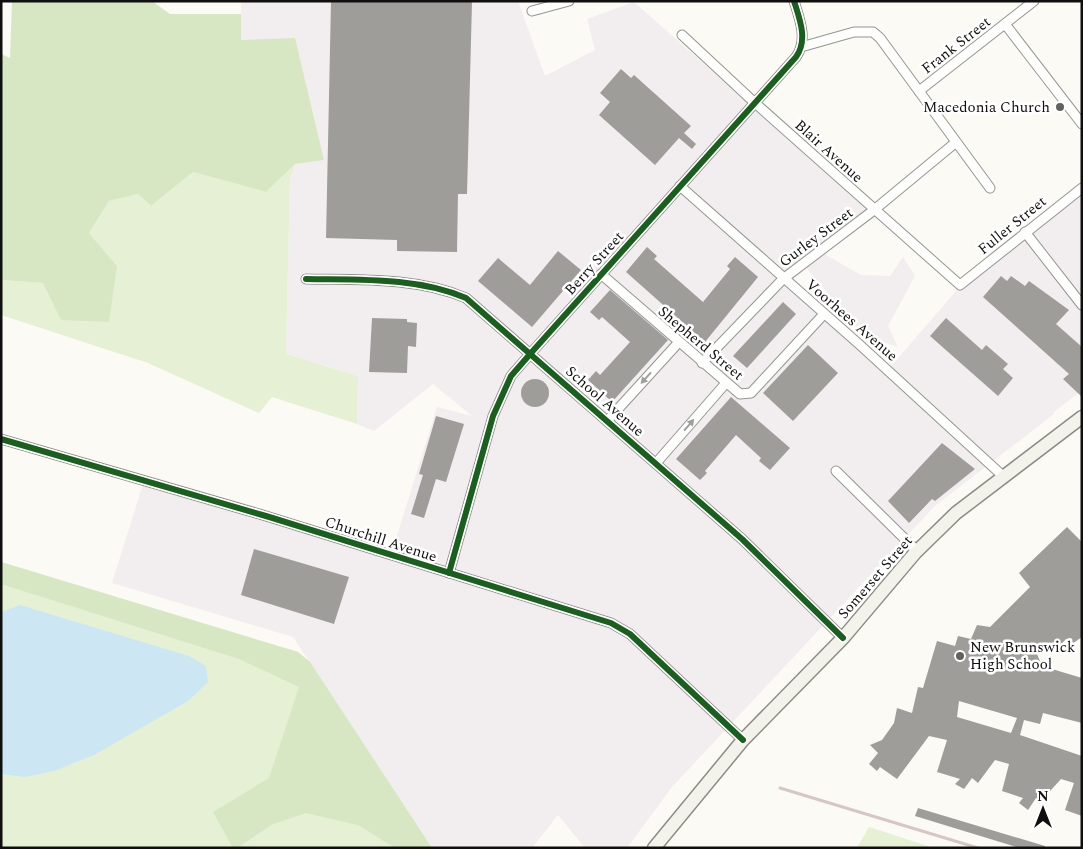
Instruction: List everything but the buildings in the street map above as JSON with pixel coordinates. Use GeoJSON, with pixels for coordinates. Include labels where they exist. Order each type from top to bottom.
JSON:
{"type":"FeatureCollection","features":[{"type":"Feature","properties":{"kind":"main road","name":"Somerset Street"},"geometry":{"type":"LineString","coordinates":[[654,848],[743,740],[843,638],[915,553],[956,514],[1082,416]]}},
{"type":"Feature","properties":{"kind":"street"},"geometry":{"type":"LineString","coordinates":[[532,11],[569,1]]}},
{"type":"Feature","properties":{"kind":"street"},"geometry":{"type":"LineString","coordinates":[[794,1],[803,35],[801,47],[854,32],[873,32],[990,188]]}},
{"type":"Feature","properties":{"kind":"street","name":"Frank Street"},"geometry":{"type":"LineString","coordinates":[[919,92],[1034,1]]}},
{"type":"Feature","properties":{"kind":"street"},"geometry":{"type":"LineString","coordinates":[[1005,24],[1082,124]]}},
{"type":"Feature","properties":{"kind":"street","name":"Blair Avenue"},"geometry":{"type":"LineString","coordinates":[[682,35],[755,104],[960,285]]}},
{"type":"Feature","properties":{"kind":"street","name":"Berry Street"},"geometry":{"type":"LineString","coordinates":[[449,573],[492,416],[503,389],[530,353],[755,104],[796,57],[801,47]]}},
{"type":"Feature","properties":{"kind":"street","name":"Gurley Street"},"geometry":{"type":"LineString","coordinates":[[702,363],[783,279],[874,210],[955,143]]}},
{"type":"Feature","properties":{"kind":"street","name":"Voorhees Avenue"},"geometry":{"type":"LineString","coordinates":[[680,186],[1004,477]]}},
{"type":"Feature","properties":{"kind":"street","name":"Fuller Street"},"geometry":{"type":"LineString","coordinates":[[960,285],[1082,188]]}},
{"type":"Feature","properties":{"kind":"street"},"geometry":{"type":"LineString","coordinates":[[1025,232],[1082,305]]}},
{"type":"Feature","properties":{"kind":"street","name":"Shepherd Street"},"geometry":{"type":"LineString","coordinates":[[600,274],[740,394],[751,393],[824,314]]}},
{"type":"Feature","properties":{"kind":"street","name":"School Avenue"},"geometry":{"type":"LineString","coordinates":[[306,279],[375,280],[443,288],[466,298],[608,420],[742,539],[843,638]]}},
{"type":"Feature","properties":{"kind":"street"},"geometry":{"type":"LineString","coordinates":[[608,420],[679,342]]}},
{"type":"Feature","properties":{"kind":"street"},"geometry":{"type":"LineString","coordinates":[[656,462],[726,383]]}},
{"type":"Feature","properties":{"kind":"street","name":"Churchill Avenue"},"geometry":{"type":"LineString","coordinates":[[1,439],[266,516],[611,623],[630,634],[743,740]]}},
{"type":"Feature","properties":{"kind":"street"},"geometry":{"type":"LineString","coordinates":[[836,470],[914,548],[915,553]]}},
{"type":"Feature","properties":{"kind":"shaded area"},"geometry":{"type":"Polygon","coordinates":[[[241,1],[518,1],[545,76],[595,50],[587,19],[634,2],[871,211],[821,252],[861,275],[890,276],[903,257],[915,276],[888,326],[898,347],[864,336],[804,265],[786,280],[887,371],[963,283],[1082,187],[1082,390],[935,506],[672,787],[627,848],[585,848],[558,815],[532,848],[432,848],[293,637],[112,583],[143,484],[390,558],[437,407],[472,416],[433,384],[374,431],[357,424],[358,376],[286,354],[290,179],[295,164],[324,160],[241,40],[241,1]]]}},
{"type":"Feature","properties":{"kind":"green space"},"geometry":{"type":"Polygon","coordinates":[[[12,1],[152,1],[170,14],[241,14],[241,40],[295,38],[324,160],[295,164],[266,192],[193,172],[151,206],[138,194],[109,201],[89,233],[117,266],[109,322],[61,320],[43,283],[1,280],[1,54],[10,58],[12,1]]]}},
{"type":"Feature","properties":{"kind":"green space"},"geometry":{"type":"Polygon","coordinates":[[[295,164],[290,179],[286,354],[358,376],[357,424],[272,397],[259,413],[148,363],[1,315],[1,280],[43,283],[117,266],[89,233],[109,201],[138,194],[151,206],[193,172],[266,192],[295,164]]]}},
{"type":"Feature","properties":{"kind":"green space"},"geometry":{"type":"Polygon","coordinates":[[[1,562],[298,652],[310,662],[432,848],[1,848],[1,562]]]}},
{"type":"Feature","properties":{"kind":"green space"},"geometry":{"type":"Polygon","coordinates":[[[1,562],[298,652],[310,662],[432,848],[395,848],[358,825],[306,813],[271,825],[237,848],[233,848],[213,812],[269,778],[299,687],[239,659],[1,584],[1,562]]]}},
{"type":"Feature","properties":{"kind":"green space"},"geometry":{"type":"Polygon","coordinates":[[[869,827],[934,848],[857,848],[869,827]]]}},
{"type":"Feature","properties":{"kind":"water"},"geometry":{"type":"Polygon","coordinates":[[[20,605],[189,656],[206,666],[208,682],[188,701],[94,755],[54,771],[25,777],[1,774],[1,612],[20,605]]]}},
{"type":"Feature","properties":{"kind":"railway"},"geometry":{"type":"LineString","coordinates":[[780,788],[978,848]]}},
{"type":"Feature","properties":{"kind":"cycle path"},"geometry":{"type":"LineString","coordinates":[[449,573],[493,416],[511,376],[796,57],[802,44],[802,30],[794,1]]}},
{"type":"Feature","properties":{"kind":"cycle path"},"geometry":{"type":"LineString","coordinates":[[306,279],[408,283],[428,286],[466,298],[742,539],[843,638]]}},
{"type":"Feature","properties":{"kind":"cycle path"},"geometry":{"type":"LineString","coordinates":[[1,439],[266,516],[611,623],[630,634],[743,740]]}},
{"type":"Feature","properties":{"kind":"place","name":"Macedonia Church"},"geometry":{"type":"Point","coordinates":[1060,107]}},
{"type":"Feature","properties":{"kind":"place","name":"New Brunswick High School"},"geometry":{"type":"Point","coordinates":[960,656]}}]}
